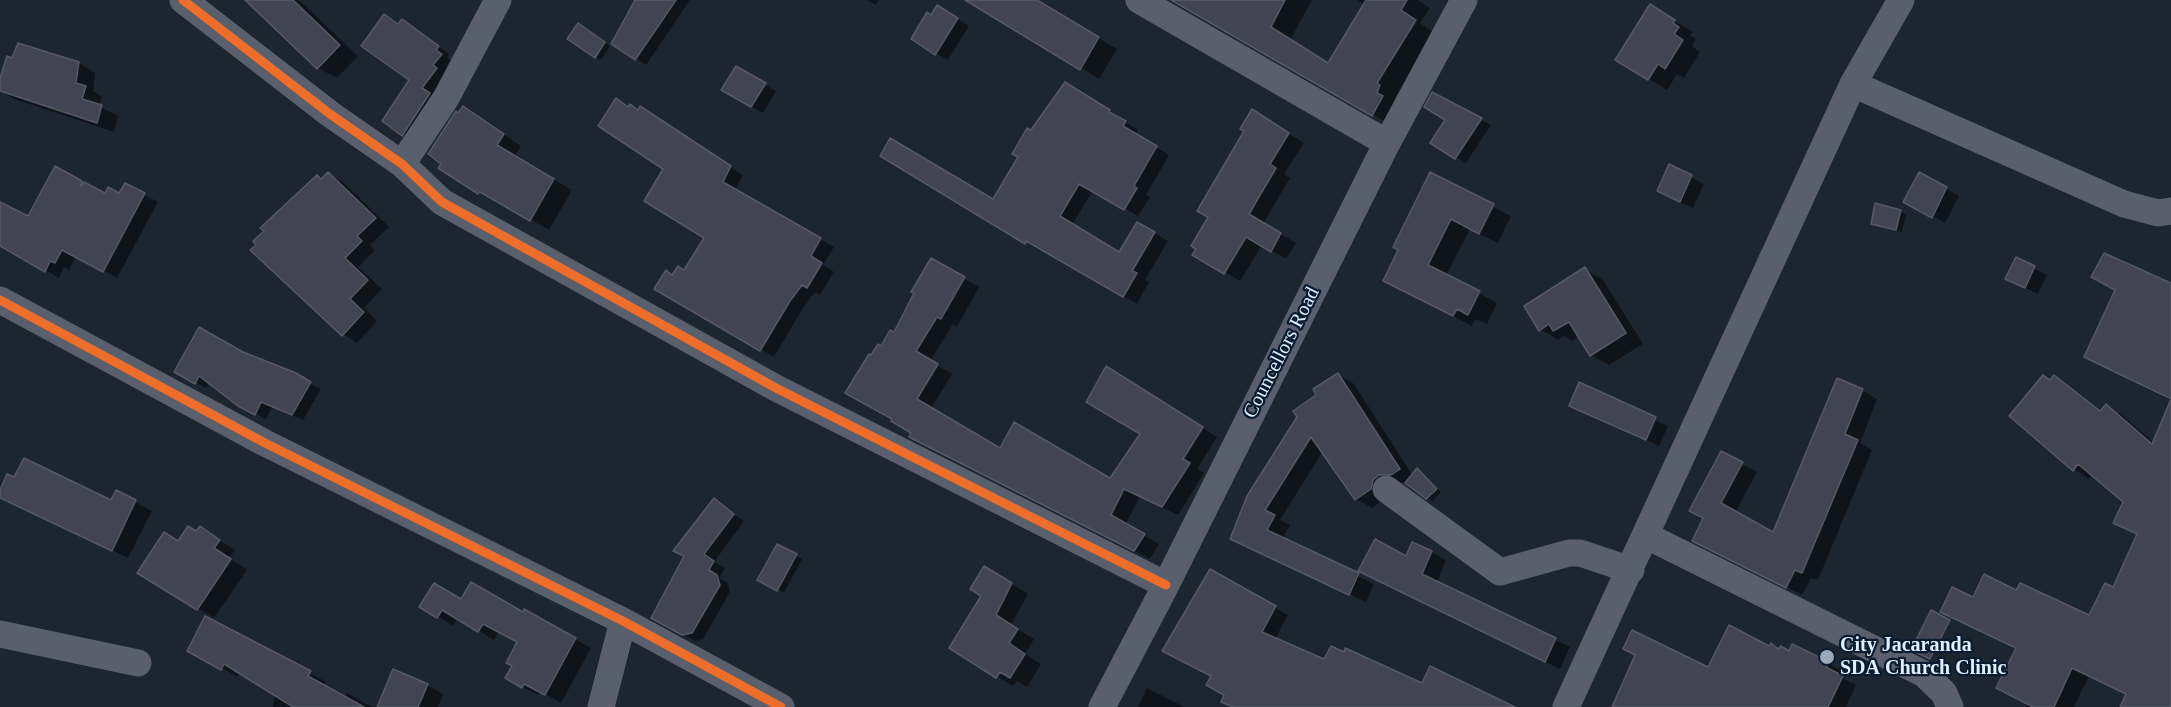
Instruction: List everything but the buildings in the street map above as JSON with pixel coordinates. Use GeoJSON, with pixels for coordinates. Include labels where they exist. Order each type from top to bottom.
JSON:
{"type":"FeatureCollection","features":[{"type":"Feature","properties":{"kind":"street"},"geometry":{"type":"LineString","coordinates":[[183,0],[330,114],[402,164],[442,202],[776,388],[1166,585]]}},
{"type":"Feature","properties":{"kind":"street"},"geometry":{"type":"LineString","coordinates":[[402,164],[446,98],[498,0]]}},
{"type":"Feature","properties":{"kind":"street"},"geometry":{"type":"LineString","coordinates":[[1139,0],[1387,143]]}},
{"type":"Feature","properties":{"kind":"street","name":"Councellors Road"},"geometry":{"type":"LineString","coordinates":[[1102,707],[1166,585],[1387,143],[1464,0]]}},
{"type":"Feature","properties":{"kind":"street"},"geometry":{"type":"LineString","coordinates":[[1566,707],[1647,536],[1853,84],[1901,0]]}},
{"type":"Feature","properties":{"kind":"street"},"geometry":{"type":"LineString","coordinates":[[1853,84],[2124,204],[2158,213],[2171,212]]}},
{"type":"Feature","properties":{"kind":"street"},"geometry":{"type":"LineString","coordinates":[[0,300],[266,443],[622,621],[781,707]]}},
{"type":"Feature","properties":{"kind":"street"},"geometry":{"type":"LineString","coordinates":[[1386,489],[1500,572],[1569,553],[1580,553],[1631,570]]}},
{"type":"Feature","properties":{"kind":"street"},"geometry":{"type":"LineString","coordinates":[[1647,536],[1924,674],[1944,693],[1950,707]]}},
{"type":"Feature","properties":{"kind":"street"},"geometry":{"type":"LineString","coordinates":[[601,707],[622,621]]}},
{"type":"Feature","properties":{"kind":"street"},"geometry":{"type":"LineString","coordinates":[[0,634],[138,663]]}},
{"type":"Feature","properties":{"kind":"cycle path"},"geometry":{"type":"LineString","coordinates":[[183,0],[330,114],[402,164],[442,202],[776,388],[1166,585]]}},
{"type":"Feature","properties":{"kind":"cycle path"},"geometry":{"type":"LineString","coordinates":[[0,300],[265,443],[623,621],[781,707]]}},
{"type":"Feature","properties":{"kind":"place","name":"City Jacaranda SDA Church Clinic"},"geometry":{"type":"Point","coordinates":[1827,657]}}]}
